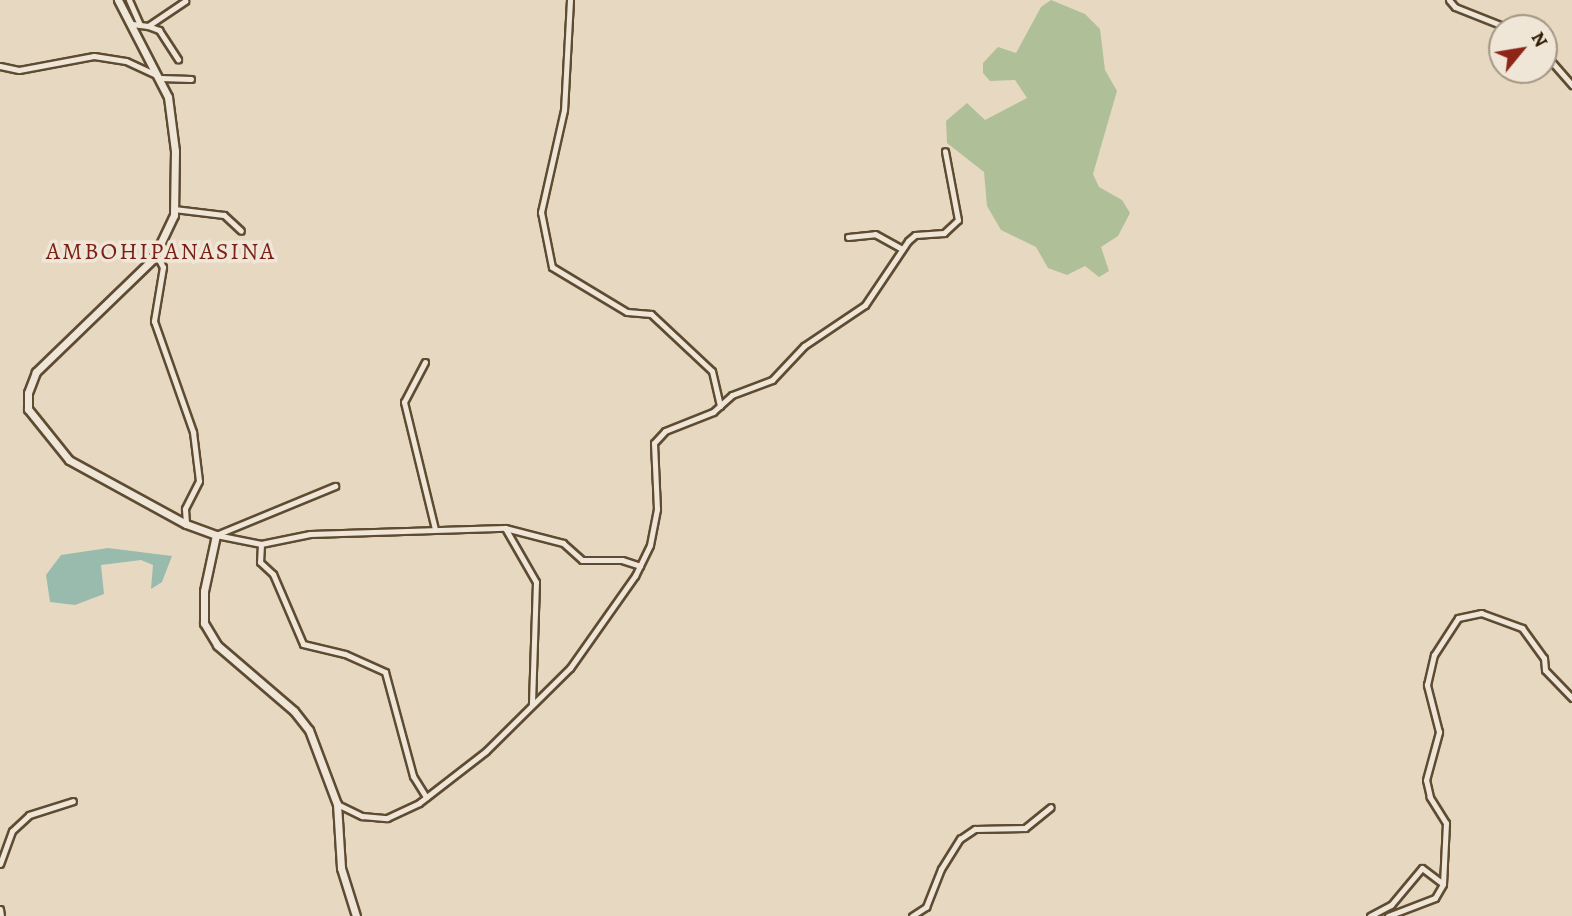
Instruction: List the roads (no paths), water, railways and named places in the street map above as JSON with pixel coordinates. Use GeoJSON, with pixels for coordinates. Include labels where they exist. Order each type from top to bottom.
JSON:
{"type":"FeatureCollection","features":[{"type":"Feature","properties":{"kind":"street"},"geometry":{"type":"LineString","coordinates":[[118,0],[136,25],[159,30],[178,59]]}},
{"type":"Feature","properties":{"kind":"street"},"geometry":{"type":"LineString","coordinates":[[129,0],[136,25],[168,97],[175,151],[174,209],[156,254],[36,372],[27,393],[28,409],[48,440],[69,460],[186,524],[216,535],[261,544],[310,534],[505,528],[563,543],[582,560],[622,561],[640,566]]}},
{"type":"Feature","properties":{"kind":"street"},"geometry":{"type":"LineString","coordinates":[[570,0],[572,30],[564,110],[541,212],[552,267],[627,312],[651,314],[712,371],[720,406]]}},
{"type":"Feature","properties":{"kind":"street"},"geometry":{"type":"LineString","coordinates":[[1449,0],[1455,7],[1488,20]]}},
{"type":"Feature","properties":{"kind":"street"},"geometry":{"type":"LineString","coordinates":[[148,26],[185,1]]}},
{"type":"Feature","properties":{"kind":"street"},"geometry":{"type":"LineString","coordinates":[[0,66],[19,70],[94,56],[126,61],[157,76],[191,79]]}},
{"type":"Feature","properties":{"kind":"street"},"geometry":{"type":"LineString","coordinates":[[1558,69],[1572,85]]}},
{"type":"Feature","properties":{"kind":"street"},"geometry":{"type":"LineString","coordinates":[[337,804],[362,816],[387,818],[426,797],[486,751],[570,668],[640,566],[650,545],[657,509],[654,443],[665,431],[720,406],[732,395],[772,380],[804,345],[865,305],[902,249],[915,235],[944,233],[958,219],[945,151]]}},
{"type":"Feature","properties":{"kind":"street"},"geometry":{"type":"LineString","coordinates":[[174,209],[224,215],[241,231]]}},
{"type":"Feature","properties":{"kind":"street"},"geometry":{"type":"LineString","coordinates":[[848,237],[875,234],[902,249]]}},
{"type":"Feature","properties":{"kind":"street"},"geometry":{"type":"LineString","coordinates":[[156,254],[163,267],[154,321],[193,432],[199,481],[185,509],[186,524]]}},
{"type":"Feature","properties":{"kind":"street"},"geometry":{"type":"LineString","coordinates":[[425,362],[404,402],[435,529]]}},
{"type":"Feature","properties":{"kind":"street"},"geometry":{"type":"LineString","coordinates":[[216,535],[335,486]]}},
{"type":"Feature","properties":{"kind":"street"},"geometry":{"type":"LineString","coordinates":[[505,528],[536,582],[531,705]]}},
{"type":"Feature","properties":{"kind":"street"},"geometry":{"type":"LineString","coordinates":[[216,535],[204,592],[204,623],[217,645],[294,710],[309,730],[337,804],[341,868],[356,916]]}},
{"type":"Feature","properties":{"kind":"street"},"geometry":{"type":"LineString","coordinates":[[261,544],[260,562],[273,574],[303,644],[345,654],[385,672],[413,776],[426,797]]}},
{"type":"Feature","properties":{"kind":"street"},"geometry":{"type":"LineString","coordinates":[[1388,916],[1435,898],[1443,884],[1446,823],[1430,797],[1426,780],[1439,732],[1427,685],[1434,655],[1458,618],[1481,613],[1522,628],[1544,658],[1545,670],[1572,698]]}},
{"type":"Feature","properties":{"kind":"street"},"geometry":{"type":"LineString","coordinates":[[0,864],[12,831],[29,814],[73,801]]}},
{"type":"Feature","properties":{"kind":"street"},"geometry":{"type":"LineString","coordinates":[[928,916],[926,907],[941,869],[960,839],[975,829],[1025,828],[1051,807]]}},
{"type":"Feature","properties":{"kind":"street"},"geometry":{"type":"LineString","coordinates":[[1370,916],[1391,905],[1422,868],[1443,884]]}},
{"type":"Feature","properties":{"kind":"street"},"geometry":{"type":"LineString","coordinates":[[912,916],[926,907]]}},
{"type":"Feature","properties":{"kind":"street"},"geometry":{"type":"LineString","coordinates":[[0,909],[1,916]]}},
{"type":"Feature","properties":{"kind":"district","name":"AMBOHIPANASINA"},"geometry":{"type":"Point","coordinates":[161,252]}}]}
